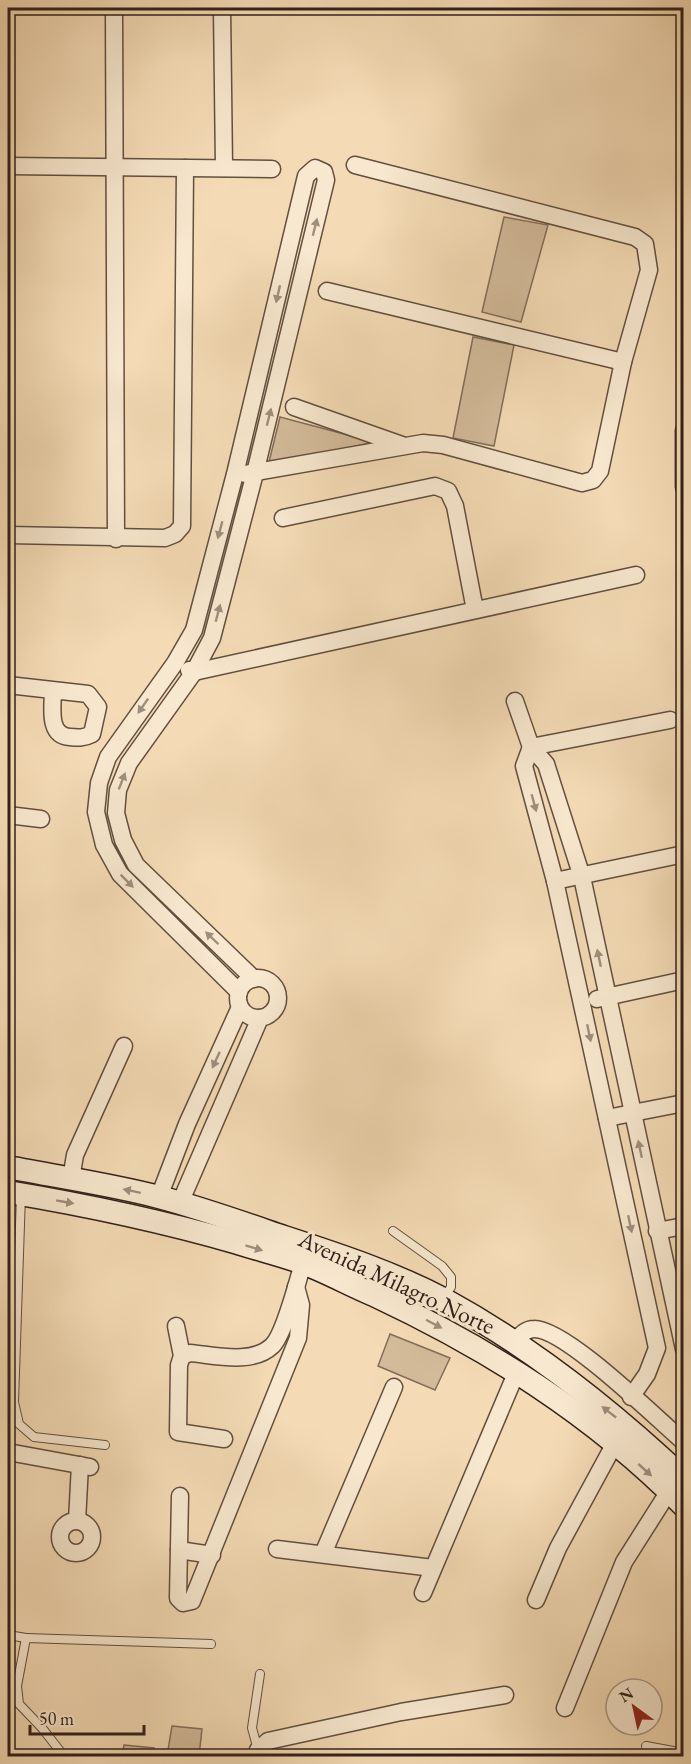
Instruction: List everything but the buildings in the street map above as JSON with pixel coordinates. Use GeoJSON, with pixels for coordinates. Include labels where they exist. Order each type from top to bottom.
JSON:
{"type":"FeatureCollection","features":[{"type":"Feature","properties":{"kind":"main road","name":"Avenida Milagro Norte"},"geometry":{"type":"LineString","coordinates":[[8,1167],[169,1200],[353,1259],[443,1299],[515,1341],[636,1433],[679,1492]]}},
{"type":"Feature","properties":{"kind":"main road","name":"Avenida Milagro Norte"},"geometry":{"type":"LineString","coordinates":[[14,1193],[150,1219],[303,1263],[428,1321],[517,1371],[565,1403],[679,1492]]}},
{"type":"Feature","properties":{"kind":"street"},"geometry":{"type":"LineString","coordinates":[[114,8],[116,539]]}},
{"type":"Feature","properties":{"kind":"street"},"geometry":{"type":"LineString","coordinates":[[222,8],[224,168]]}},
{"type":"Feature","properties":{"kind":"street"},"geometry":{"type":"LineString","coordinates":[[235,474],[255,473],[402,445],[443,444],[582,483],[593,480],[600,471],[623,362],[649,270],[645,244],[635,237],[355,165]]}},
{"type":"Feature","properties":{"kind":"street"},"geometry":{"type":"LineString","coordinates":[[8,166],[272,169]]}},
{"type":"Feature","properties":{"kind":"street"},"geometry":{"type":"LineString","coordinates":[[8,535],[116,539],[165,538],[175,534],[182,526],[185,168]]}},
{"type":"Feature","properties":{"kind":"street"},"geometry":{"type":"LineString","coordinates":[[254,979],[136,865],[123,840],[116,813],[118,790],[129,764],[194,672],[212,638],[255,473],[326,180],[321,169],[311,170],[306,176],[235,474],[194,630],[175,663],[108,757],[99,783],[96,812],[104,846],[120,874],[240,1000],[245,1013],[260,1018]]}},
{"type":"Feature","properties":{"kind":"street"},"geometry":{"type":"LineString","coordinates":[[327,291],[623,362]]}},
{"type":"Feature","properties":{"kind":"street"},"geometry":{"type":"LineString","coordinates":[[294,406],[402,445]]}},
{"type":"Feature","properties":{"kind":"street"},"geometry":{"type":"LineString","coordinates":[[684,430],[684,487]]}},
{"type":"Feature","properties":{"kind":"street"},"geometry":{"type":"LineString","coordinates":[[283,518],[435,486],[441,487],[448,491],[455,506],[475,610]]}},
{"type":"Feature","properties":{"kind":"street"},"geometry":{"type":"LineString","coordinates":[[175,663],[194,672],[636,575]]}},
{"type":"Feature","properties":{"kind":"street"},"geometry":{"type":"LineString","coordinates":[[8,685],[53,690]]}},
{"type":"Feature","properties":{"kind":"street"},"geometry":{"type":"LineString","coordinates":[[515,701],[531,747],[546,764],[582,878],[671,1299],[684,1349]]}},
{"type":"Feature","properties":{"kind":"street"},"geometry":{"type":"LineString","coordinates":[[531,747],[670,720]]}},
{"type":"Feature","properties":{"kind":"street"},"geometry":{"type":"LineString","coordinates":[[531,747],[524,766],[555,881],[657,1348],[647,1374],[631,1397]]}},
{"type":"Feature","properties":{"kind":"street"},"geometry":{"type":"LineString","coordinates":[[8,815],[41,819]]}},
{"type":"Feature","properties":{"kind":"street"},"geometry":{"type":"LineString","coordinates":[[555,881],[582,878],[684,855]]}},
{"type":"Feature","properties":{"kind":"street"},"geometry":{"type":"LineString","coordinates":[[254,979],[272,983],[278,997],[273,1011],[260,1018],[169,1200],[187,1124],[240,1000],[244,985],[254,979]]}},
{"type":"Feature","properties":{"kind":"street"},"geometry":{"type":"LineString","coordinates":[[582,1002],[684,980]]}},
{"type":"Feature","properties":{"kind":"street"},"geometry":{"type":"LineString","coordinates":[[71,1179],[75,1155],[124,1046]]}},
{"type":"Feature","properties":{"kind":"street"},"geometry":{"type":"LineString","coordinates":[[607,1118],[684,1103]]}},
{"type":"Feature","properties":{"kind":"street"},"geometry":{"type":"LineString","coordinates":[[657,1231],[684,1226]]}},
{"type":"Feature","properties":{"kind":"street"},"geometry":{"type":"LineString","coordinates":[[182,1356],[190,1353],[245,1356],[260,1353],[273,1345],[303,1263]]}},
{"type":"Feature","properties":{"kind":"street"},"geometry":{"type":"LineString","coordinates":[[180,1496],[178,1598],[183,1603],[192,1601],[212,1555],[298,1338],[301,1305],[296,1287]]}},
{"type":"Feature","properties":{"kind":"street"},"geometry":{"type":"LineString","coordinates":[[647,1302],[671,1299]]}},
{"type":"Feature","properties":{"kind":"street"},"geometry":{"type":"LineString","coordinates":[[176,1326],[182,1356],[179,1365],[178,1432],[224,1439]]}},
{"type":"Feature","properties":{"kind":"street"},"geometry":{"type":"LineString","coordinates":[[515,1341],[522,1333],[533,1329],[547,1333],[576,1349],[684,1442]]}},
{"type":"Feature","properties":{"kind":"street"},"geometry":{"type":"LineString","coordinates":[[423,1593],[517,1371]]}},
{"type":"Feature","properties":{"kind":"street"},"geometry":{"type":"LineString","coordinates":[[323,1554],[394,1387]]}},
{"type":"Feature","properties":{"kind":"street"},"geometry":{"type":"LineString","coordinates":[[536,1600],[558,1548],[615,1443]]}},
{"type":"Feature","properties":{"kind":"street"},"geometry":{"type":"LineString","coordinates":[[8,1452],[85,1466],[77,1521]]}},
{"type":"Feature","properties":{"kind":"street"},"geometry":{"type":"LineString","coordinates":[[565,1707],[624,1562],[679,1492]]}},
{"type":"Feature","properties":{"kind":"street"},"geometry":{"type":"LineString","coordinates":[[277,1549],[433,1568]]}},
{"type":"Feature","properties":{"kind":"street"},"geometry":{"type":"LineString","coordinates":[[179,1550],[212,1555]]}},
{"type":"Feature","properties":{"kind":"street"},"geometry":{"type":"LineString","coordinates":[[257,1753],[268,1741],[401,1712],[505,1695]]}},
{"type":"Feature","properties":{"kind":"lane"},"geometry":{"type":"LineString","coordinates":[[14,1193],[19,1212],[14,1401],[19,1424],[34,1437],[105,1445]]}},
{"type":"Feature","properties":{"kind":"lane"},"geometry":{"type":"LineString","coordinates":[[393,1231],[442,1266],[451,1276],[451,1287],[443,1299]]}},
{"type":"Feature","properties":{"kind":"lane"},"geometry":{"type":"LineString","coordinates":[[8,1635],[26,1638],[210,1644]]}},
{"type":"Feature","properties":{"kind":"lane"},"geometry":{"type":"LineString","coordinates":[[26,1638],[12,1685],[19,1704],[42,1728],[60,1751],[61,1756]]}},
{"type":"Feature","properties":{"kind":"lane"},"geometry":{"type":"LineString","coordinates":[[257,1753],[252,1728],[260,1674]]}},
{"type":"Feature","properties":{"kind":"lane"},"geometry":{"type":"LineString","coordinates":[[646,1746],[684,1753]]}},
{"type":"Feature","properties":{"kind":"shaded area"},"geometry":{"type":"Polygon","coordinates":[[[504,217],[548,225],[521,322],[482,312],[504,217]]]}},
{"type":"Feature","properties":{"kind":"shaded area"},"geometry":{"type":"Polygon","coordinates":[[[473,337],[514,345],[494,446],[453,438],[473,337]]]}},
{"type":"Feature","properties":{"kind":"shaded area"},"geometry":{"type":"Polygon","coordinates":[[[280,417],[374,442],[268,466],[280,417]]]}},
{"type":"Feature","properties":{"kind":"shaded area"},"geometry":{"type":"Polygon","coordinates":[[[390,1334],[450,1358],[435,1390],[378,1366],[390,1334]]]}},
{"type":"Feature","properties":{"kind":"shaded area"},"geometry":{"type":"Polygon","coordinates":[[[172,1726],[202,1729],[199,1756],[167,1756],[172,1726]]]}},
{"type":"Feature","properties":{"kind":"shaded area"},"geometry":{"type":"Polygon","coordinates":[[[124,1745],[154,1748],[153,1756],[122,1756],[124,1745]]]}}]}
